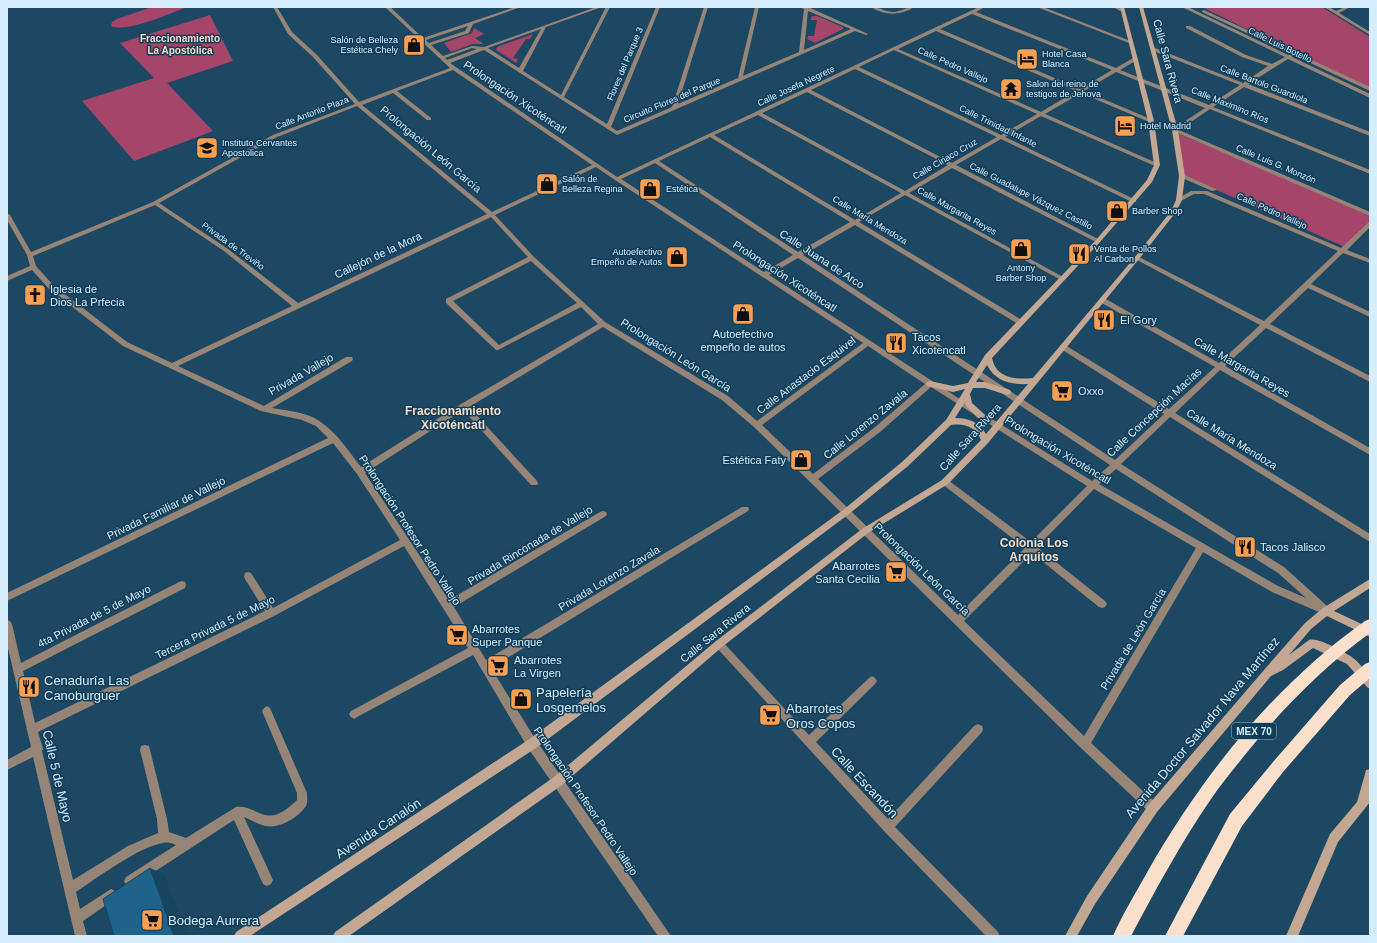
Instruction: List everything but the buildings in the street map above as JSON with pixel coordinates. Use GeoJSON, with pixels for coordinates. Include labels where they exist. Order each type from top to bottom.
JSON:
{"type":"FeatureCollection","features":[{"type":"Feature","properties":{"kind":"highway","name":"MEX 70"},"geometry":{"type":"LineString","coordinates":[[1122,936],[1163,860],[1206,792],[1255,730],[1285,697],[1317,666],[1370,625]]}},
{"type":"Feature","properties":{"kind":"highway"},"geometry":{"type":"LineString","coordinates":[[1174,936],[1236,820],[1278,767],[1345,690],[1370,669]]}},
{"type":"Feature","properties":{"kind":"street","name":"Prolongación León García"},"geometry":{"type":"LineString","coordinates":[[275,7],[290,33],[315,56],[359,105],[491,214],[532,258],[603,324],[725,398],[757,425],[1084,744],[1153,808]]}},
{"type":"Feature","properties":{"kind":"street","name":"Prolongación Xicoténcatl"},"geometry":{"type":"LineString","coordinates":[[387,7],[453,68],[616,179],[930,384],[997,427],[1093,485],[1275,590],[1326,611]]}},
{"type":"Feature","properties":{"kind":"street"},"geometry":{"type":"LineString","coordinates":[[422,40],[518,7]]}},
{"type":"Feature","properties":{"kind":"street"},"geometry":{"type":"LineString","coordinates":[[444,60],[472,47],[484,48],[600,7]]}},
{"type":"Feature","properties":{"kind":"street"},"geometry":{"type":"LineString","coordinates":[[562,97],[608,7]]}},
{"type":"Feature","properties":{"kind":"street","name":"Flores del Parque 3"},"geometry":{"type":"LineString","coordinates":[[608,126],[658,7]]}},
{"type":"Feature","properties":{"kind":"street"},"geometry":{"type":"LineString","coordinates":[[675,107],[706,7]]}},
{"type":"Feature","properties":{"kind":"street"},"geometry":{"type":"LineString","coordinates":[[740,79],[757,7]]}},
{"type":"Feature","properties":{"kind":"street"},"geometry":{"type":"LineString","coordinates":[[802,7],[806,7],[866,34]]}},
{"type":"Feature","properties":{"kind":"street"},"geometry":{"type":"LineString","coordinates":[[801,52],[806,7]]}},
{"type":"Feature","properties":{"kind":"street"},"geometry":{"type":"LineString","coordinates":[[873,7],[889,14],[898,14],[912,7]]}},
{"type":"Feature","properties":{"kind":"street"},"geometry":{"type":"LineString","coordinates":[[889,7],[889,14]]}},
{"type":"Feature","properties":{"kind":"street","name":"Calle Josefa Negrete"},"geometry":{"type":"LineString","coordinates":[[616,179],[983,7]]}},
{"type":"Feature","properties":{"kind":"street"},"geometry":{"type":"LineString","coordinates":[[1039,7],[1131,42]]}},
{"type":"Feature","properties":{"kind":"street"},"geometry":{"type":"LineString","coordinates":[[1115,7],[1122,8],[1151,121],[1157,165]]}},
{"type":"Feature","properties":{"kind":"street","name":"Calle Sara Rivera"},"geometry":{"type":"LineString","coordinates":[[558,781],[719,644],[865,531],[945,482],[997,427],[1033,381],[1137,258],[1174,211],[1179,200],[1182,176],[1175,130],[1141,7]]}},
{"type":"Feature","properties":{"kind":"street","name":"Calle Luis Botello"},"geometry":{"type":"LineString","coordinates":[[1184,7],[1370,96]]}},
{"type":"Feature","properties":{"kind":"street","name":"Calle Luis Botello"},"geometry":{"type":"LineString","coordinates":[[1197,7],[1370,89]]}},
{"type":"Feature","properties":{"kind":"street"},"geometry":{"type":"LineString","coordinates":[[1326,7],[1370,34]]}},
{"type":"Feature","properties":{"kind":"street"},"geometry":{"type":"LineString","coordinates":[[1336,13],[1348,7]]}},
{"type":"Feature","properties":{"kind":"street","name":"Calle Maximino Ríos"},"geometry":{"type":"LineString","coordinates":[[972,12],[1210,106],[1370,172]]}},
{"type":"Feature","properties":{"kind":"street"},"geometry":{"type":"LineString","coordinates":[[428,45],[467,32],[471,23]]}},
{"type":"Feature","properties":{"kind":"street"},"geometry":{"type":"LineString","coordinates":[[520,71],[546,26]]}},
{"type":"Feature","properties":{"kind":"street"},"geometry":{"type":"LineString","coordinates":[[1188,27],[1244,56],[1272,66]]}},
{"type":"Feature","properties":{"kind":"street","name":"Circuito Flores del Parque"},"geometry":{"type":"LineString","coordinates":[[484,48],[617,132],[855,29]]}},
{"type":"Feature","properties":{"kind":"street"},"geometry":{"type":"LineString","coordinates":[[936,29],[1151,121]]}},
{"type":"Feature","properties":{"kind":"street","name":"Calle Pedro Vallejo"},"geometry":{"type":"LineString","coordinates":[[895,48],[1157,165]]}},
{"type":"Feature","properties":{"kind":"street","name":"Calle Bartolo Guardiola"},"geometry":{"type":"LineString","coordinates":[[1153,49],[1370,134]]}},
{"type":"Feature","properties":{"kind":"street"},"geometry":{"type":"LineString","coordinates":[[1175,130],[1272,66],[1294,54]]}},
{"type":"Feature","properties":{"kind":"street","name":"Calle Ciriaco Cruz"},"geometry":{"type":"LineString","coordinates":[[764,275],[1135,59]]}},
{"type":"Feature","properties":{"kind":"street","name":"Calle Trinidad Infante"},"geometry":{"type":"LineString","coordinates":[[855,67],[1134,201]]}},
{"type":"Feature","properties":{"kind":"street","name":"Calle Antonio Plaza"},"geometry":{"type":"LineString","coordinates":[[30,255],[155,203],[275,136],[453,68]]}},
{"type":"Feature","properties":{"kind":"street","name":"Calle Guadalupe Vázquez Castillo"},"geometry":{"type":"LineString","coordinates":[[807,90],[1098,241]]}},
{"type":"Feature","properties":{"kind":"street"},"geometry":{"type":"LineString","coordinates":[[394,91],[430,119]]}},
{"type":"Feature","properties":{"kind":"street","name":"Calle Margarita Reyes"},"geometry":{"type":"LineString","coordinates":[[758,113],[1063,279]]}},
{"type":"Feature","properties":{"kind":"street","name":"Calle Luis G. Monzón"},"geometry":{"type":"LineString","coordinates":[[1175,130],[1370,214]]}},
{"type":"Feature","properties":{"kind":"street","name":"Calle María Mendoza"},"geometry":{"type":"LineString","coordinates":[[710,135],[1020,322]]}},
{"type":"Feature","properties":{"kind":"street","name":"Calle Juana de Arco"},"geometry":{"type":"LineString","coordinates":[[655,161],[979,374]]}},
{"type":"Feature","properties":{"kind":"street","name":"Callejón de la Mora"},"geometry":{"type":"LineString","coordinates":[[171,366],[596,165]]}},
{"type":"Feature","properties":{"kind":"street","name":"Calle Sara Rivera"},"geometry":{"type":"LineString","coordinates":[[532,744],[846,512],[905,464],[948,422],[979,374],[988,357],[1063,279],[1134,201],[1150,181],[1157,165]]}},
{"type":"Feature","properties":{"kind":"street","name":"Calle Pedro Vallejo"},"geometry":{"type":"LineString","coordinates":[[1182,176],[1370,261]]}},
{"type":"Feature","properties":{"kind":"street","name":"Calle Pedro Vallejo"},"geometry":{"type":"LineString","coordinates":[[1179,200],[1193,192],[1205,192],[1344,249]]}},
{"type":"Feature","properties":{"kind":"street","name":"Privada de Treviño"},"geometry":{"type":"LineString","coordinates":[[155,203],[226,250],[297,306]]}},
{"type":"Feature","properties":{"kind":"street","name":"Prolongación Profesor Pedro Vallejo"},"geometry":{"type":"LineString","coordinates":[[7,215],[30,255],[33,267],[51,287],[125,344],[264,409],[303,417],[319,424],[334,439],[360,472],[406,541],[448,606],[473,650],[485,666],[532,744],[665,936]]}},
{"type":"Feature","properties":{"kind":"street","name":"Calle Concepción Macías"},"geometry":{"type":"LineString","coordinates":[[958,622],[1030,547],[1093,485],[1370,224]]}},
{"type":"Feature","properties":{"kind":"street"},"geometry":{"type":"LineString","coordinates":[[532,258],[448,301],[498,348],[581,304]]}},
{"type":"Feature","properties":{"kind":"street"},"geometry":{"type":"LineString","coordinates":[[1137,258],[1265,323],[1370,379]]}},
{"type":"Feature","properties":{"kind":"street"},"geometry":{"type":"LineString","coordinates":[[7,279],[33,267]]}},
{"type":"Feature","properties":{"kind":"street"},"geometry":{"type":"LineString","coordinates":[[1307,285],[1370,315]]}},
{"type":"Feature","properties":{"kind":"street","name":"Calle Margarita Reyes"},"geometry":{"type":"LineString","coordinates":[[1102,300],[1370,452]]}},
{"type":"Feature","properties":{"kind":"street"},"geometry":{"type":"LineString","coordinates":[[360,472],[464,406],[603,324]]}},
{"type":"Feature","properties":{"kind":"street","name":"Calle Anastacio Esquivel"},"geometry":{"type":"LineString","coordinates":[[757,425],[868,343]]}},
{"type":"Feature","properties":{"kind":"street","name":"Calle María Mendoza"},"geometry":{"type":"LineString","coordinates":[[1063,347],[1370,538]]}},
{"type":"Feature","properties":{"kind":"street"},"geometry":{"type":"LineString","coordinates":[[988,357],[991,369],[1002,377],[1015,382],[1033,381]]}},
{"type":"Feature","properties":{"kind":"street","name":"Privada Vallejo"},"geometry":{"type":"LineString","coordinates":[[264,409],[349,359]]}},
{"type":"Feature","properties":{"kind":"street","name":"Prolongación Xicoténcatl"},"geometry":{"type":"LineString","coordinates":[[979,374],[1115,464],[1281,570],[1326,611]]}},
{"type":"Feature","properties":{"kind":"street"},"geometry":{"type":"LineString","coordinates":[[930,384],[948,389],[968,390],[985,386],[1007,392]]}},
{"type":"Feature","properties":{"kind":"street","name":"Calle Lorenzo Zavala"},"geometry":{"type":"LineString","coordinates":[[812,479],[877,430],[930,384]]}},
{"type":"Feature","properties":{"kind":"street"},"geometry":{"type":"LineString","coordinates":[[968,390],[969,404],[981,416]]}},
{"type":"Feature","properties":{"kind":"street"},"geometry":{"type":"LineString","coordinates":[[464,406],[534,483]]}},
{"type":"Feature","properties":{"kind":"street"},"geometry":{"type":"LineString","coordinates":[[948,422],[958,420],[971,423],[980,430],[985,441]]}},
{"type":"Feature","properties":{"kind":"street","name":"Privada Familiar de Vallejo"},"geometry":{"type":"LineString","coordinates":[[7,597],[334,439]]}},
{"type":"Feature","properties":{"kind":"street"},"geometry":{"type":"LineString","coordinates":[[945,482],[1102,604]]}},
{"type":"Feature","properties":{"kind":"street","name":"Privada Lorenzo Zavala"},"geometry":{"type":"LineString","coordinates":[[485,666],[744,509]]}},
{"type":"Feature","properties":{"kind":"street","name":"Privada Rinconada de Vallejo"},"geometry":{"type":"LineString","coordinates":[[448,606],[603,514]]}},
{"type":"Feature","properties":{"kind":"street","name":"Tercera Privada 5 de Mayo"},"geometry":{"type":"LineString","coordinates":[[33,729],[271,613],[406,541]]}},
{"type":"Feature","properties":{"kind":"street","name":"Privada de León García"},"geometry":{"type":"LineString","coordinates":[[1084,744],[1202,547]]}},
{"type":"Feature","properties":{"kind":"street"},"geometry":{"type":"LineString","coordinates":[[248,576],[271,613]]}},
{"type":"Feature","properties":{"kind":"street","name":"Avenida Doctor Salvador Nava Martínez"},"geometry":{"type":"LineString","coordinates":[[1071,936],[1091,900],[1153,808],[1267,673],[1308,626],[1326,611],[1370,583]]}},
{"type":"Feature","properties":{"kind":"street","name":"4ta Privada de 5 de Mayo"},"geometry":{"type":"LineString","coordinates":[[18,669],[182,585]]}},
{"type":"Feature","properties":{"kind":"street"},"geometry":{"type":"LineString","coordinates":[[1326,611],[1370,633]]}},
{"type":"Feature","properties":{"kind":"street","name":"Calle 5 de Mayo"},"geometry":{"type":"LineString","coordinates":[[7,624],[82,936]]}},
{"type":"Feature","properties":{"kind":"street"},"geometry":{"type":"LineString","coordinates":[[1267,673],[1280,667],[1312,643],[1318,644],[1350,661],[1370,684]]}},
{"type":"Feature","properties":{"kind":"street","name":"Calle Escandón"},"geometry":{"type":"LineString","coordinates":[[719,644],[888,827],[994,936]]}},
{"type":"Feature","properties":{"kind":"street"},"geometry":{"type":"LineString","coordinates":[[354,714],[473,650]]}},
{"type":"Feature","properties":{"kind":"street"},"geometry":{"type":"LineString","coordinates":[[809,742],[872,681]]}},
{"type":"Feature","properties":{"kind":"street"},"geometry":{"type":"LineString","coordinates":[[77,918],[236,812],[246,811],[266,822],[279,820],[291,814],[302,802],[302,793],[267,711]]}},
{"type":"Feature","properties":{"kind":"street"},"geometry":{"type":"LineString","coordinates":[[888,827],[978,730]]}},
{"type":"Feature","properties":{"kind":"street","name":"Avenida Canalón"},"geometry":{"type":"LineString","coordinates":[[240,936],[532,744]]}},
{"type":"Feature","properties":{"kind":"street"},"geometry":{"type":"LineString","coordinates":[[7,765],[38,749]]}},
{"type":"Feature","properties":{"kind":"street"},"geometry":{"type":"LineString","coordinates":[[145,750],[162,819],[164,837]]}},
{"type":"Feature","properties":{"kind":"street"},"geometry":{"type":"LineString","coordinates":[[1361,805],[1370,774]]}},
{"type":"Feature","properties":{"kind":"street"},"geometry":{"type":"LineString","coordinates":[[339,936],[558,781]]}},
{"type":"Feature","properties":{"kind":"street"},"geometry":{"type":"LineString","coordinates":[[1292,936],[1334,838],[1370,794]]}},
{"type":"Feature","properties":{"kind":"street"},"geometry":{"type":"LineString","coordinates":[[236,812],[267,880]]}},
{"type":"Feature","properties":{"kind":"street"},"geometry":{"type":"LineString","coordinates":[[70,889],[148,842],[164,837],[175,839],[186,844]]}},
{"type":"Feature","properties":{"kind":"shaded area"},"geometry":{"type":"Polygon","coordinates":[[[152,7],[188,7],[138,25],[128,27],[111,26],[112,22],[117,19],[152,7]]]}},
{"type":"Feature","properties":{"kind":"shaded area"},"geometry":{"type":"Polygon","coordinates":[[[1202,7],[1322,7],[1370,37],[1370,90],[1202,7]]]}},
{"type":"Feature","properties":{"kind":"shaded area"},"geometry":{"type":"Polygon","coordinates":[[[210,15],[233,61],[167,83],[213,131],[134,161],[82,101],[154,78],[120,43],[210,15]]]}},
{"type":"Feature","properties":{"kind":"shaded area"},"geometry":{"type":"Polygon","coordinates":[[[812,16],[817,16],[843,27],[843,29],[815,43],[807,39],[808,36],[814,36],[817,20],[811,20],[812,16]]]}},
{"type":"Feature","properties":{"kind":"shaded area"},"geometry":{"type":"Polygon","coordinates":[[[474,28],[484,34],[475,38],[484,44],[473,44],[451,52],[444,43],[472,33],[474,28]]]}},
{"type":"Feature","properties":{"kind":"shaded area"},"geometry":{"type":"Polygon","coordinates":[[[533,34],[530,39],[526,39],[513,58],[518,59],[516,63],[496,50],[497,47],[533,34]]]}},
{"type":"Feature","properties":{"kind":"shaded area"},"geometry":{"type":"Polygon","coordinates":[[[1177,133],[1370,214],[1370,223],[1345,247],[1185,176],[1177,133]]]}},
{"type":"Feature","properties":{"kind":"place","name":"Salón de Belleza Estética Chely"},"geometry":{"type":"Point","coordinates":[414,45]}},
{"type":"Feature","properties":{"kind":"place","name":"Hotel Casa Blanca"},"geometry":{"type":"Point","coordinates":[1027,59]}},
{"type":"Feature","properties":{"kind":"place","name":"Salon del reino de testigos de Jehova"},"geometry":{"type":"Point","coordinates":[1011,89]}},
{"type":"Feature","properties":{"kind":"place","name":"Hotel Madrid"},"geometry":{"type":"Point","coordinates":[1125,126]}},
{"type":"Feature","properties":{"kind":"place","name":"Instituto Cervantes Apostolica"},"geometry":{"type":"Point","coordinates":[207,148]}},
{"type":"Feature","properties":{"kind":"place","name":"Salón de Belleza Regina"},"geometry":{"type":"Point","coordinates":[547,184]}},
{"type":"Feature","properties":{"kind":"place","name":"Estética"},"geometry":{"type":"Point","coordinates":[650,189]}},
{"type":"Feature","properties":{"kind":"place","name":"Barber Shop"},"geometry":{"type":"Point","coordinates":[1117,211]}},
{"type":"Feature","properties":{"kind":"place","name":"Antony Barber Shop"},"geometry":{"type":"Point","coordinates":[1021,249]}},
{"type":"Feature","properties":{"kind":"place","name":"Venta de Pollos Al Carbon"},"geometry":{"type":"Point","coordinates":[1079,254]}},
{"type":"Feature","properties":{"kind":"place","name":"Autoefectivo Empeño de Autos"},"geometry":{"type":"Point","coordinates":[677,257]}},
{"type":"Feature","properties":{"kind":"place","name":"Iglesia de Dios La Prfecia"},"geometry":{"type":"Point","coordinates":[35,295]}},
{"type":"Feature","properties":{"kind":"place","name":"Autoefectivo empeño de autos"},"geometry":{"type":"Point","coordinates":[743,314]}},
{"type":"Feature","properties":{"kind":"place","name":"El Gory"},"geometry":{"type":"Point","coordinates":[1104,320]}},
{"type":"Feature","properties":{"kind":"place","name":"Tacos Xicotencatl"},"geometry":{"type":"Point","coordinates":[896,343]}},
{"type":"Feature","properties":{"kind":"place","name":"Oxxo"},"geometry":{"type":"Point","coordinates":[1062,391]}},
{"type":"Feature","properties":{"kind":"place","name":"Estética Faty"},"geometry":{"type":"Point","coordinates":[801,460]}},
{"type":"Feature","properties":{"kind":"place","name":"Tacos Jalisco"},"geometry":{"type":"Point","coordinates":[1245,547]}},
{"type":"Feature","properties":{"kind":"place","name":"Abarrotes Santa Cecilia"},"geometry":{"type":"Point","coordinates":[896,572]}},
{"type":"Feature","properties":{"kind":"place","name":"Abarrotes Super Panque"},"geometry":{"type":"Point","coordinates":[457,635]}},
{"type":"Feature","properties":{"kind":"place","name":"Abarrotes La Virgen"},"geometry":{"type":"Point","coordinates":[498,666]}},
{"type":"Feature","properties":{"kind":"place","name":"Cenaduría Las Canoburguer"},"geometry":{"type":"Point","coordinates":[29,687]}},
{"type":"Feature","properties":{"kind":"place","name":"Papelería Losgemelos"},"geometry":{"type":"Point","coordinates":[521,699]}},
{"type":"Feature","properties":{"kind":"place","name":"Abarrotes Oros Copos"},"geometry":{"type":"Point","coordinates":[770,715]}},
{"type":"Feature","properties":{"kind":"place","name":"Bodega Aurrera"},"geometry":{"type":"Point","coordinates":[152,920]}},
{"type":"Feature","properties":{"kind":"district","name":"Fraccionamiento La Apostólica"},"geometry":{"type":"Point","coordinates":[180,44]}},
{"type":"Feature","properties":{"kind":"district","name":"Fraccionamiento Xicoténcatl"},"geometry":{"type":"Point","coordinates":[453,418]}},
{"type":"Feature","properties":{"kind":"district","name":"Colonia Los Arquitos"},"geometry":{"type":"Point","coordinates":[1034,550]}}]}
